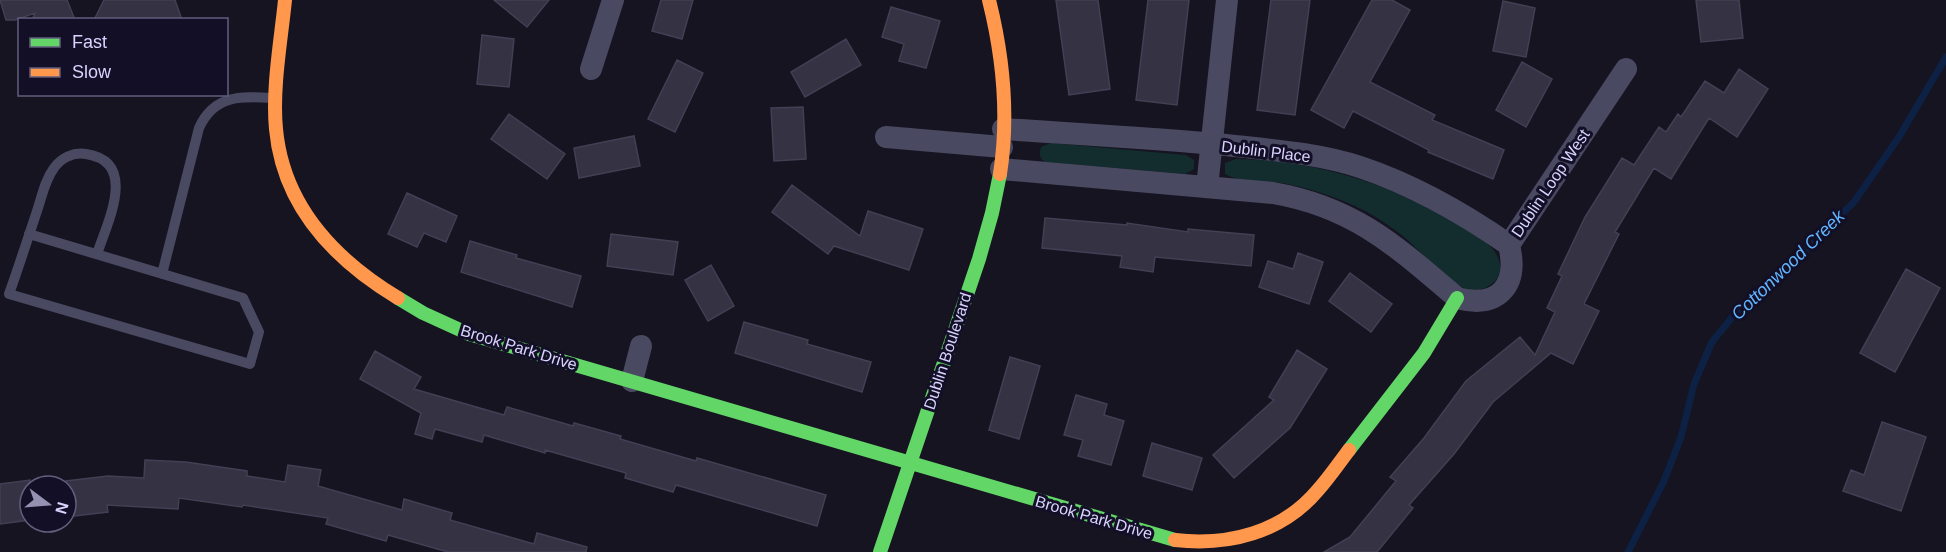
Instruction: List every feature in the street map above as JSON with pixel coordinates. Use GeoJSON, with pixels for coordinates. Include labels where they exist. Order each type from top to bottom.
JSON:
{"type":"FeatureCollection","features":[{"type":"Feature","properties":{"kind":"street","name":"Brook Park Drive"},"geometry":{"type":"LineString","coordinates":[[285,0],[276,98],[276,129],[294,194],[310,224],[335,250],[375,284],[423,313],[469,334],[1170,539],[1193,543],[1233,541],[1260,533],[1299,510],[1317,492],[1424,352],[1457,297]]}},
{"type":"Feature","properties":{"kind":"street"},"geometry":{"type":"LineString","coordinates":[[591,69],[613,0]]}},
{"type":"Feature","properties":{"kind":"street","name":"Dublin Boulevard"},"geometry":{"type":"LineString","coordinates":[[880,552],[978,258],[1002,148],[1003,84],[989,0]]}},
{"type":"Feature","properties":{"kind":"street"},"geometry":{"type":"LineString","coordinates":[[1208,187],[1227,0]]}},
{"type":"Feature","properties":{"kind":"street","name":"Dublin Loop West"},"geometry":{"type":"LineString","coordinates":[[1457,297],[1480,301],[1492,298],[1505,289],[1510,281],[1512,267],[1509,245],[1626,69]]}},
{"type":"Feature","properties":{"kind":"street"},"geometry":{"type":"LineString","coordinates":[[886,137],[1002,148],[1208,187],[1293,196],[1337,211],[1384,237],[1457,297]]}},
{"type":"Feature","properties":{"kind":"street","name":"Dublin Place"},"geometry":{"type":"LineString","coordinates":[[1002,148],[1212,144],[1308,155],[1361,167],[1435,199],[1482,226],[1509,245]]}},
{"type":"Feature","properties":{"kind":"street"},"geometry":{"type":"LineString","coordinates":[[632,381],[641,346]]}},
{"type":"Feature","properties":{"kind":"lane"},"geometry":{"type":"LineString","coordinates":[[162,274],[202,120],[219,104],[232,98],[251,96],[276,98]]}},
{"type":"Feature","properties":{"kind":"lane"},"geometry":{"type":"LineString","coordinates":[[29,234],[243,298],[260,332],[250,364],[9,294],[29,234],[45,187],[55,166],[68,156],[75,154],[96,156],[108,164],[117,187],[97,254]]}},
{"type":"Feature","properties":{"kind":"green space"},"geometry":{"type":"Polygon","coordinates":[[[1051,143],[1186,155],[1194,160],[1194,169],[1185,174],[1045,162],[1040,156],[1041,147],[1051,143]]]}},
{"type":"Feature","properties":{"kind":"green space"},"geometry":{"type":"Polygon","coordinates":[[[1236,159],[1265,160],[1321,169],[1349,176],[1402,195],[1428,207],[1483,240],[1492,248],[1499,260],[1498,278],[1481,290],[1462,287],[1444,275],[1403,236],[1355,206],[1303,188],[1239,179],[1225,174],[1225,163],[1236,159]]]}},
{"type":"Feature","properties":{"kind":"building"},"geometry":{"type":"Polygon","coordinates":[[[0,0],[67,0],[74,18],[33,18],[35,13],[15,20],[6,20],[0,0]]]}},
{"type":"Feature","properties":{"kind":"building"},"geometry":{"type":"Polygon","coordinates":[[[104,0],[175,0],[181,18],[95,18],[104,0]]]}},
{"type":"Feature","properties":{"kind":"building"},"geometry":{"type":"Polygon","coordinates":[[[494,0],[549,0],[527,27],[494,0]]]}},
{"type":"Feature","properties":{"kind":"building"},"geometry":{"type":"Polygon","coordinates":[[[661,0],[693,0],[682,39],[652,31],[661,0]]]}},
{"type":"Feature","properties":{"kind":"building"},"geometry":{"type":"Polygon","coordinates":[[[1056,0],[1098,0],[1110,89],[1069,95],[1056,0]]]}},
{"type":"Feature","properties":{"kind":"building"},"geometry":{"type":"Polygon","coordinates":[[[1148,0],[1189,0],[1177,105],[1136,100],[1148,0]]]}},
{"type":"Feature","properties":{"kind":"building"},"geometry":{"type":"Polygon","coordinates":[[[1271,0],[1310,0],[1295,115],[1257,110],[1271,0]]]}},
{"type":"Feature","properties":{"kind":"building"},"geometry":{"type":"Polygon","coordinates":[[[1372,0],[1392,0],[1410,10],[1370,82],[1435,115],[1432,120],[1504,150],[1493,179],[1428,152],[1429,150],[1353,111],[1344,128],[1311,110],[1372,0]]]}},
{"type":"Feature","properties":{"kind":"building"},"geometry":{"type":"Polygon","coordinates":[[[1696,0],[1739,0],[1743,38],[1701,42],[1696,0]]]}},
{"type":"Feature","properties":{"kind":"building"},"geometry":{"type":"Polygon","coordinates":[[[1503,1],[1535,8],[1526,57],[1493,51],[1503,1]]]}},
{"type":"Feature","properties":{"kind":"building"},"geometry":{"type":"Polygon","coordinates":[[[891,7],[940,21],[926,68],[899,61],[904,44],[882,37],[891,7]]]}},
{"type":"Feature","properties":{"kind":"building"},"geometry":{"type":"Polygon","coordinates":[[[482,35],[514,39],[509,87],[477,84],[482,35]]]}},
{"type":"Feature","properties":{"kind":"building"},"geometry":{"type":"Polygon","coordinates":[[[846,39],[861,65],[805,97],[791,72],[846,39]]]}},
{"type":"Feature","properties":{"kind":"building"},"geometry":{"type":"Polygon","coordinates":[[[677,60],[703,73],[675,132],[648,119],[677,60]]]}},
{"type":"Feature","properties":{"kind":"building"},"geometry":{"type":"Polygon","coordinates":[[[1522,62],[1552,79],[1526,127],[1496,110],[1522,62]]]}},
{"type":"Feature","properties":{"kind":"building"},"geometry":{"type":"Polygon","coordinates":[[[1739,69],[1768,89],[1737,137],[1709,118],[1671,179],[1654,168],[1615,232],[1619,234],[1584,304],[1599,311],[1573,364],[1551,353],[1493,402],[1454,454],[1409,505],[1413,508],[1377,552],[1324,552],[1350,537],[1396,481],[1390,477],[1424,438],[1466,381],[1520,337],[1535,355],[1555,312],[1547,308],[1562,276],[1558,274],[1585,217],[1622,158],[1634,165],[1659,127],[1666,132],[1678,114],[1681,117],[1705,81],[1724,93],[1739,69]]]}},
{"type":"Feature","properties":{"kind":"building"},"geometry":{"type":"Polygon","coordinates":[[[803,107],[806,159],[774,161],[771,108],[803,107]]]}},
{"type":"Feature","properties":{"kind":"building"},"geometry":{"type":"Polygon","coordinates":[[[509,114],[565,154],[547,179],[491,139],[509,114]]]}},
{"type":"Feature","properties":{"kind":"building"},"geometry":{"type":"Polygon","coordinates":[[[634,136],[640,166],[579,178],[574,148],[634,136]]]}},
{"type":"Feature","properties":{"kind":"building"},"geometry":{"type":"Polygon","coordinates":[[[792,185],[860,236],[868,211],[923,229],[909,270],[834,246],[828,254],[772,212],[792,185]]]}},
{"type":"Feature","properties":{"kind":"building"},"geometry":{"type":"Polygon","coordinates":[[[407,193],[457,216],[446,242],[424,233],[417,247],[388,234],[407,193]]]}},
{"type":"Feature","properties":{"kind":"building"},"geometry":{"type":"Polygon","coordinates":[[[1045,218],[1127,225],[1127,223],[1188,232],[1188,229],[1254,235],[1251,266],[1155,257],[1153,272],[1120,267],[1122,256],[1042,248],[1045,218]]]}},
{"type":"Feature","properties":{"kind":"building"},"geometry":{"type":"Polygon","coordinates":[[[611,234],[678,242],[673,275],[607,266],[611,234]]]}},
{"type":"Feature","properties":{"kind":"building"},"geometry":{"type":"Polygon","coordinates":[[[470,241],[517,255],[516,258],[581,276],[572,307],[461,272],[470,241]]]}},
{"type":"Feature","properties":{"kind":"building"},"geometry":{"type":"Polygon","coordinates":[[[1298,253],[1323,262],[1309,304],[1259,287],[1268,261],[1293,269],[1298,253]]]}},
{"type":"Feature","properties":{"kind":"building"},"geometry":{"type":"Polygon","coordinates":[[[711,265],[734,306],[708,321],[685,280],[711,265]]]}},
{"type":"Feature","properties":{"kind":"building"},"geometry":{"type":"Polygon","coordinates":[[[1906,269],[1940,288],[1895,372],[1860,353],[1906,269]]]}},
{"type":"Feature","properties":{"kind":"building"},"geometry":{"type":"Polygon","coordinates":[[[1350,273],[1392,304],[1371,332],[1329,301],[1350,273]]]}},
{"type":"Feature","properties":{"kind":"building"},"geometry":{"type":"Polygon","coordinates":[[[744,322],[808,340],[807,344],[871,362],[862,392],[735,353],[744,322]]]}},
{"type":"Feature","properties":{"kind":"building"},"geometry":{"type":"Polygon","coordinates":[[[1297,350],[1327,369],[1290,428],[1234,478],[1213,455],[1274,400],[1269,397],[1297,350]]]}},
{"type":"Feature","properties":{"kind":"building"},"geometry":{"type":"Polygon","coordinates":[[[375,351],[421,377],[414,389],[504,415],[507,407],[573,426],[574,423],[696,461],[697,458],[826,495],[817,526],[676,485],[673,492],[625,478],[626,473],[484,435],[482,442],[435,429],[432,439],[415,434],[421,413],[360,379],[375,351]]]}},
{"type":"Feature","properties":{"kind":"building"},"geometry":{"type":"Polygon","coordinates":[[[1010,357],[1040,366],[1019,439],[989,430],[1010,357]]]}},
{"type":"Feature","properties":{"kind":"building"},"geometry":{"type":"Polygon","coordinates":[[[1076,395],[1107,404],[1104,415],[1124,421],[1111,465],[1078,456],[1083,440],[1064,435],[1076,395]]]}},
{"type":"Feature","properties":{"kind":"building"},"geometry":{"type":"Polygon","coordinates":[[[1882,422],[1926,437],[1901,511],[1843,491],[1851,470],[1864,475],[1882,422]]]}},
{"type":"Feature","properties":{"kind":"building"},"geometry":{"type":"Polygon","coordinates":[[[1152,443],[1202,458],[1192,490],[1143,476],[1152,443]]]}},
{"type":"Feature","properties":{"kind":"building"},"geometry":{"type":"Polygon","coordinates":[[[145,460],[186,462],[247,471],[247,476],[285,482],[288,465],[321,470],[318,486],[402,510],[404,499],[452,513],[450,520],[534,544],[537,533],[587,547],[586,552],[448,552],[388,535],[386,541],[326,524],[328,518],[179,498],[178,509],[107,505],[108,512],[78,516],[78,480],[108,476],[144,478],[145,460]]]}},
{"type":"Feature","properties":{"kind":"building"},"geometry":{"type":"Polygon","coordinates":[[[18,482],[18,522],[0,524],[0,484],[18,482]]]}},
{"type":"Feature","properties":{"kind":"waterway","name":"Cottonwood Creek"},"geometry":{"type":"LineString","coordinates":[[1628,552],[1664,481],[1681,437],[1694,384],[1712,342],[1743,304],[1801,255],[1854,202],[1899,137],[1946,57]]}},
{"type":"Feature","properties":{"kind":"traffic: fast"},"geometry":{"type":"LineString","coordinates":[[880,552],[979,259],[1000,174]]}},
{"type":"Feature","properties":{"kind":"traffic: fast"},"geometry":{"type":"LineString","coordinates":[[398,298],[423,313],[469,334],[1175,540]]}},
{"type":"Feature","properties":{"kind":"traffic: fast"},"geometry":{"type":"LineString","coordinates":[[1349,450],[1424,353],[1457,298]]}},
{"type":"Feature","properties":{"kind":"traffic: slow"},"geometry":{"type":"LineString","coordinates":[[285,0],[276,81],[275,114],[281,157],[289,183],[316,228],[334,248],[353,266],[398,298]]}},
{"type":"Feature","properties":{"kind":"traffic: slow"},"geometry":{"type":"LineString","coordinates":[[989,0],[998,43],[1003,86],[1004,130],[1000,174]]}},
{"type":"Feature","properties":{"kind":"traffic: slow"},"geometry":{"type":"LineString","coordinates":[[1175,540],[1215,541],[1253,533],[1271,526],[1304,505],[1349,450]]}}]}
